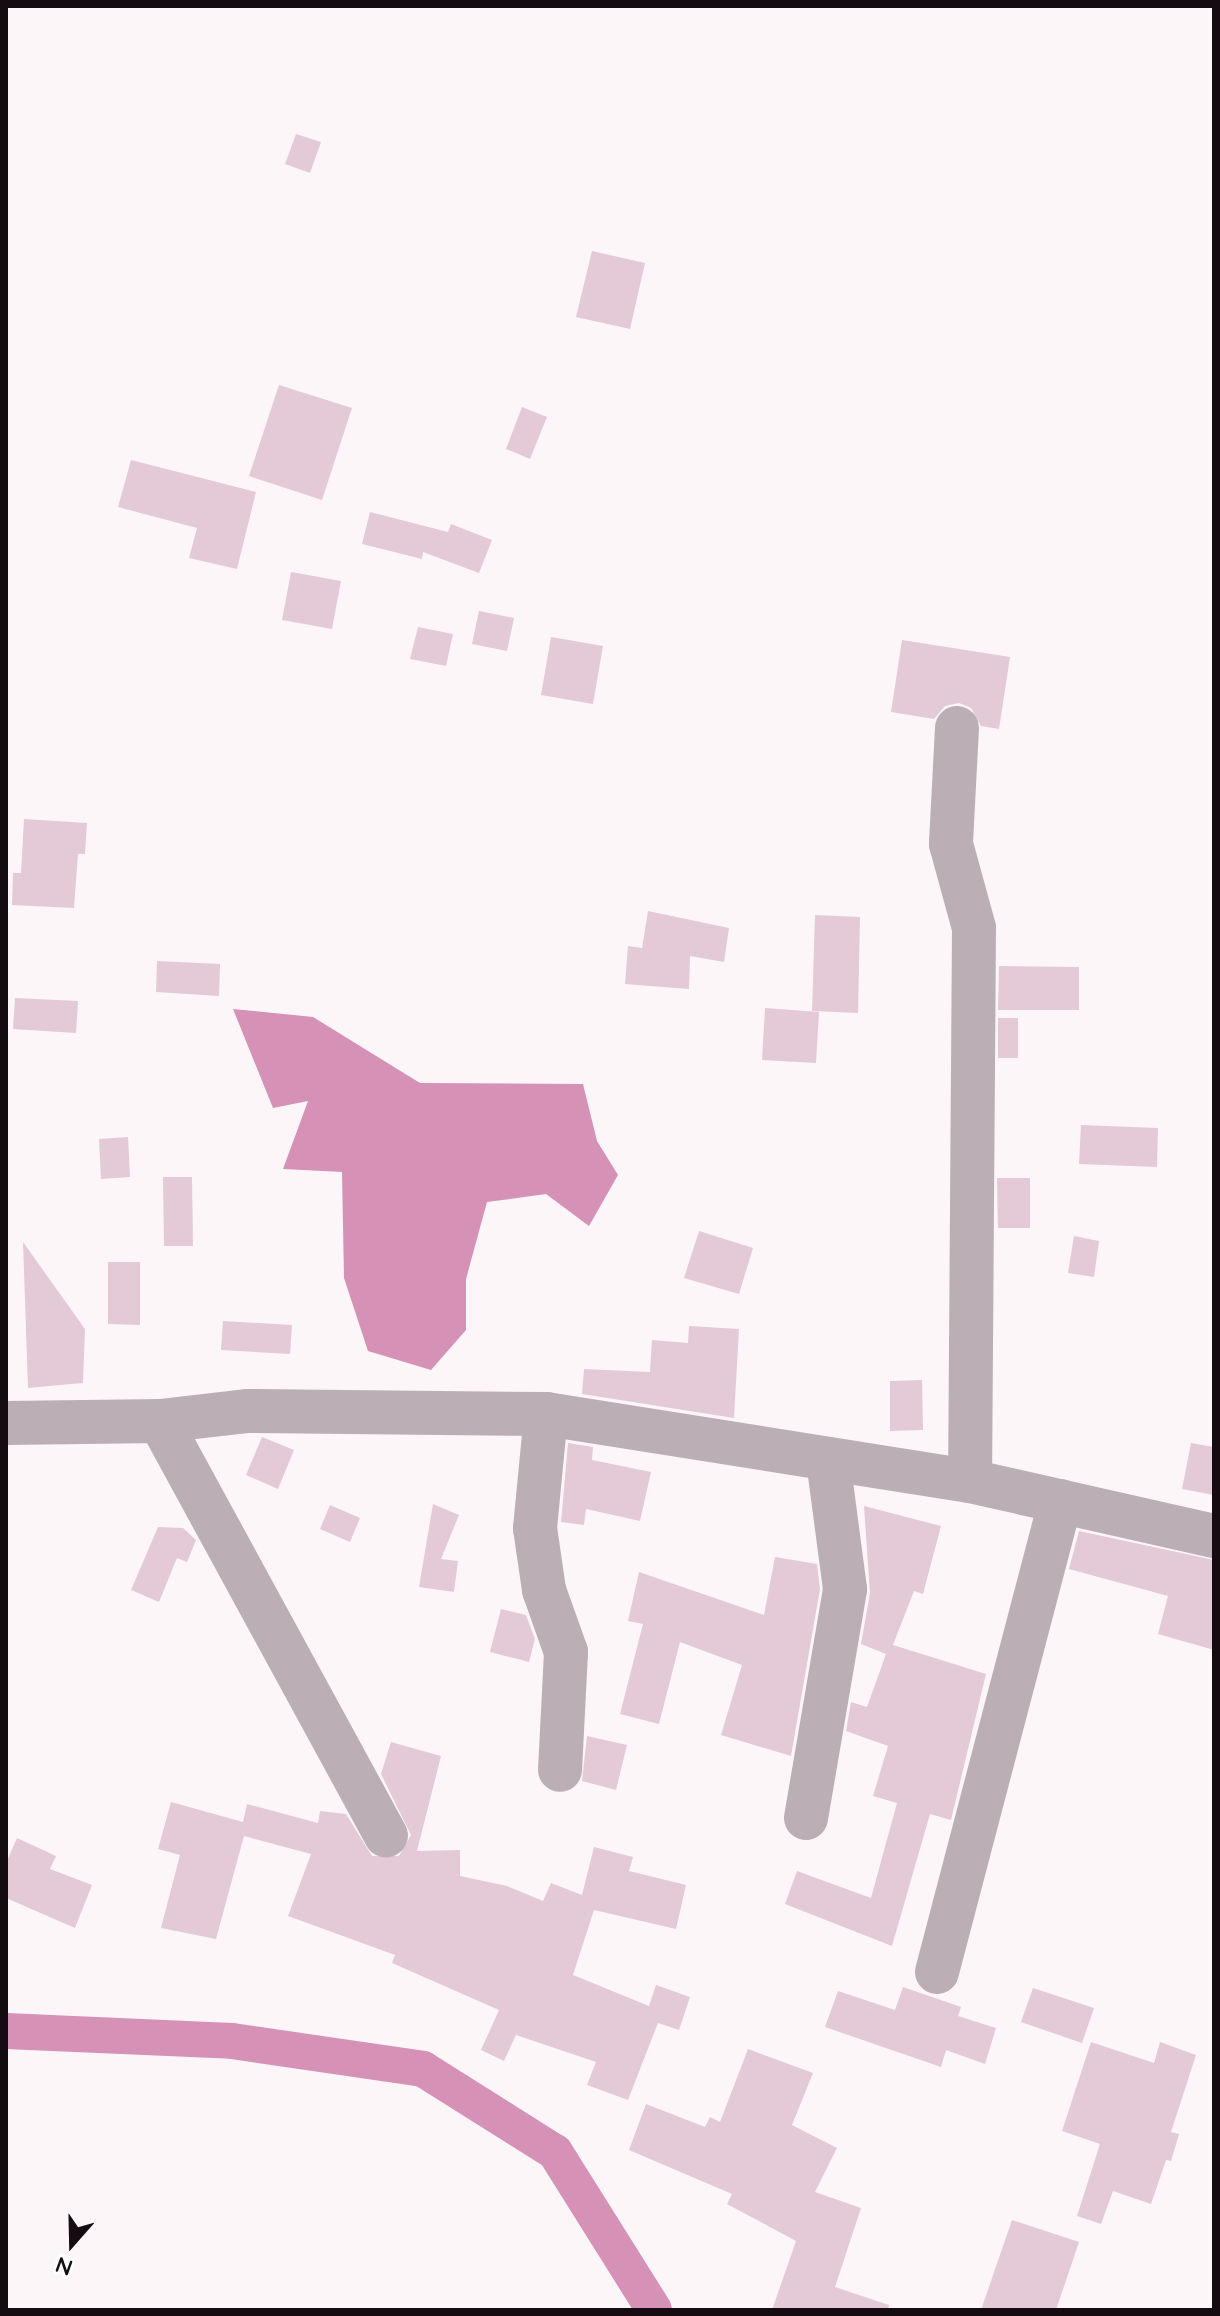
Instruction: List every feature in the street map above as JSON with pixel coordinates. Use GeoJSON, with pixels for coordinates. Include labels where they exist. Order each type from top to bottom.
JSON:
{"type":"FeatureCollection","features":[{"type":"Feature","properties":{"kind":"street"},"geometry":{"type":"LineString","coordinates":[[957,728],[951,844],[974,928],[970,1481]]}},
{"type":"Feature","properties":{"kind":"street"},"geometry":{"type":"LineString","coordinates":[[6,1423],[160,1421],[248,1411],[546,1414],[970,1481],[1214,1536]]}},
{"type":"Feature","properties":{"kind":"street"},"geometry":{"type":"LineString","coordinates":[[546,1414],[535,1528],[544,1590],[566,1652],[560,1770]]}},
{"type":"Feature","properties":{"kind":"street"},"geometry":{"type":"LineString","coordinates":[[160,1421],[386,1835]]}},
{"type":"Feature","properties":{"kind":"street"},"geometry":{"type":"LineString","coordinates":[[806,1818],[845,1589],[828,1459]]}},
{"type":"Feature","properties":{"kind":"street"},"geometry":{"type":"LineString","coordinates":[[937,1972],[1061,1501]]}},
{"type":"Feature","properties":{"kind":"shaded area"},"geometry":{"type":"Polygon","coordinates":[[[233,1009],[313,1017],[420,1083],[583,1084],[597,1141],[618,1175],[589,1226],[546,1194],[487,1202],[466,1279],[466,1330],[431,1370],[368,1351],[344,1278],[342,1172],[283,1169],[308,1101],[273,1108],[233,1009]]]}},
{"type":"Feature","properties":{"kind":"building"},"geometry":{"type":"Polygon","coordinates":[[[296,134],[321,142],[310,173],[285,164],[296,134]]]}},
{"type":"Feature","properties":{"kind":"building"},"geometry":{"type":"Polygon","coordinates":[[[592,251],[645,263],[630,329],[576,317],[592,251]]]}},
{"type":"Feature","properties":{"kind":"building"},"geometry":{"type":"Polygon","coordinates":[[[279,385],[352,408],[322,500],[249,476],[279,385]]]}},
{"type":"Feature","properties":{"kind":"building"},"geometry":{"type":"Polygon","coordinates":[[[522,407],[547,417],[530,459],[506,449],[522,407]]]}},
{"type":"Feature","properties":{"kind":"building"},"geometry":{"type":"Polygon","coordinates":[[[131,460],[256,492],[237,569],[189,558],[197,528],[118,507],[131,460]]]}},
{"type":"Feature","properties":{"kind":"building"},"geometry":{"type":"Polygon","coordinates":[[[370,512],[448,532],[451,524],[492,540],[479,573],[423,552],[422,559],[362,544],[370,512]]]}},
{"type":"Feature","properties":{"kind":"building"},"geometry":{"type":"Polygon","coordinates":[[[291,572],[341,581],[332,629],[282,620],[291,572]]]}},
{"type":"Feature","properties":{"kind":"building"},"geometry":{"type":"Polygon","coordinates":[[[479,611],[514,618],[507,651],[472,644],[479,611]]]}},
{"type":"Feature","properties":{"kind":"building"},"geometry":{"type":"Polygon","coordinates":[[[418,627],[453,634],[446,666],[410,659],[418,627]]]}},
{"type":"Feature","properties":{"kind":"building"},"geometry":{"type":"Polygon","coordinates":[[[551,637],[603,646],[593,704],[541,695],[551,637]]]}},
{"type":"Feature","properties":{"kind":"building"},"geometry":{"type":"Polygon","coordinates":[[[902,640],[1010,657],[999,729],[981,726],[971,708],[959,703],[945,706],[934,719],[891,712],[902,640]]]}},
{"type":"Feature","properties":{"kind":"building"},"geometry":{"type":"Polygon","coordinates":[[[24,819],[87,823],[85,854],[78,854],[74,908],[12,905],[13,873],[21,873],[24,819]]]}},
{"type":"Feature","properties":{"kind":"building"},"geometry":{"type":"Polygon","coordinates":[[[648,911],[729,928],[724,962],[690,956],[689,989],[625,984],[628,946],[642,948],[648,911]]]}},
{"type":"Feature","properties":{"kind":"building"},"geometry":{"type":"Polygon","coordinates":[[[815,915],[860,917],[858,1013],[812,1011],[815,915]]]}},
{"type":"Feature","properties":{"kind":"building"},"geometry":{"type":"Polygon","coordinates":[[[157,961],[220,964],[219,996],[156,992],[157,961]]]}},
{"type":"Feature","properties":{"kind":"building"},"geometry":{"type":"Polygon","coordinates":[[[999,966],[1079,967],[1079,1010],[998,1010],[999,966]]]}},
{"type":"Feature","properties":{"kind":"building"},"geometry":{"type":"Polygon","coordinates":[[[15,998],[78,1001],[76,1033],[13,1029],[15,998]]]}},
{"type":"Feature","properties":{"kind":"building"},"geometry":{"type":"Polygon","coordinates":[[[765,1008],[819,1012],[816,1063],[762,1060],[765,1008]]]}},
{"type":"Feature","properties":{"kind":"building"},"geometry":{"type":"Polygon","coordinates":[[[998,1018],[1018,1018],[1018,1058],[998,1058],[998,1018]]]}},
{"type":"Feature","properties":{"kind":"building"},"geometry":{"type":"Polygon","coordinates":[[[1081,1125],[1158,1128],[1157,1167],[1079,1164],[1081,1125]]]}},
{"type":"Feature","properties":{"kind":"building"},"geometry":{"type":"Polygon","coordinates":[[[128,1137],[130,1177],[101,1179],[99,1139],[128,1137]]]}},
{"type":"Feature","properties":{"kind":"building"},"geometry":{"type":"Polygon","coordinates":[[[163,1177],[192,1177],[193,1246],[164,1246],[163,1177]]]}},
{"type":"Feature","properties":{"kind":"building"},"geometry":{"type":"Polygon","coordinates":[[[997,1178],[1030,1178],[1030,1228],[998,1228],[997,1178]]]}},
{"type":"Feature","properties":{"kind":"building"},"geometry":{"type":"Polygon","coordinates":[[[699,1231],[753,1248],[739,1294],[684,1278],[699,1231]]]}},
{"type":"Feature","properties":{"kind":"building"},"geometry":{"type":"Polygon","coordinates":[[[1074,1236],[1099,1241],[1094,1277],[1068,1273],[1074,1236]]]}},
{"type":"Feature","properties":{"kind":"building"},"geometry":{"type":"Polygon","coordinates":[[[23,1242],[85,1329],[83,1383],[28,1388],[23,1242]]]}},
{"type":"Feature","properties":{"kind":"building"},"geometry":{"type":"Polygon","coordinates":[[[108,1262],[140,1262],[140,1325],[108,1324],[108,1262]]]}},
{"type":"Feature","properties":{"kind":"building"},"geometry":{"type":"Polygon","coordinates":[[[223,1321],[292,1325],[290,1354],[221,1350],[223,1321]]]}},
{"type":"Feature","properties":{"kind":"building"},"geometry":{"type":"Polygon","coordinates":[[[689,1326],[739,1329],[734,1418],[582,1394],[584,1369],[650,1372],[652,1340],[688,1343],[689,1326]]]}},
{"type":"Feature","properties":{"kind":"building"},"geometry":{"type":"Polygon","coordinates":[[[922,1380],[923,1430],[890,1431],[890,1381],[922,1380]]]}},
{"type":"Feature","properties":{"kind":"building"},"geometry":{"type":"Polygon","coordinates":[[[262,1437],[294,1450],[278,1489],[246,1475],[262,1437]]]}},
{"type":"Feature","properties":{"kind":"building"},"geometry":{"type":"Polygon","coordinates":[[[568,1443],[593,1447],[592,1460],[651,1472],[640,1521],[586,1509],[584,1525],[561,1522],[568,1443]]]}},
{"type":"Feature","properties":{"kind":"building"},"geometry":{"type":"Polygon","coordinates":[[[1191,1443],[1214,1447],[1214,1495],[1182,1489],[1191,1443]]]}},
{"type":"Feature","properties":{"kind":"building"},"geometry":{"type":"Polygon","coordinates":[[[433,1504],[459,1515],[441,1559],[458,1561],[454,1592],[419,1587],[433,1504]]]}},
{"type":"Feature","properties":{"kind":"building"},"geometry":{"type":"Polygon","coordinates":[[[330,1505],[360,1518],[350,1542],[320,1529],[330,1505]]]}},
{"type":"Feature","properties":{"kind":"building"},"geometry":{"type":"Polygon","coordinates":[[[864,1506],[941,1526],[923,1594],[914,1591],[893,1645],[986,1674],[951,1820],[930,1814],[892,1946],[785,1904],[797,1871],[871,1898],[897,1803],[873,1796],[888,1746],[846,1731],[851,1702],[867,1707],[886,1654],[861,1644],[870,1593],[864,1506]]]}},
{"type":"Feature","properties":{"kind":"building"},"geometry":{"type":"Polygon","coordinates":[[[158,1527],[183,1528],[196,1540],[187,1562],[177,1558],[159,1602],[131,1590],[158,1527]]]}},
{"type":"Feature","properties":{"kind":"building"},"geometry":{"type":"Polygon","coordinates":[[[1079,1531],[1214,1560],[1214,1650],[1158,1634],[1168,1596],[1069,1569],[1079,1531]]]}},
{"type":"Feature","properties":{"kind":"building"},"geometry":{"type":"Polygon","coordinates":[[[775,1557],[817,1564],[820,1589],[791,1756],[721,1735],[742,1665],[680,1642],[659,1724],[620,1714],[643,1624],[628,1621],[639,1572],[764,1615],[775,1557]]]}},
{"type":"Feature","properties":{"kind":"building"},"geometry":{"type":"Polygon","coordinates":[[[501,1609],[526,1615],[535,1639],[529,1662],[490,1652],[501,1609]]]}},
{"type":"Feature","properties":{"kind":"building"},"geometry":{"type":"Polygon","coordinates":[[[587,1736],[627,1745],[616,1790],[582,1781],[587,1736]]]}},
{"type":"Feature","properties":{"kind":"building"},"geometry":{"type":"Polygon","coordinates":[[[391,1742],[441,1756],[417,1851],[460,1850],[460,1876],[507,1886],[543,1901],[551,1883],[582,1895],[594,1847],[633,1857],[629,1871],[686,1885],[676,1929],[594,1910],[573,1975],[649,2006],[656,1985],[690,1997],[679,2030],[658,2023],[628,2100],[587,2085],[596,2062],[516,2035],[504,2061],[481,2050],[499,2010],[392,1963],[395,1955],[288,1916],[311,1854],[244,1836],[216,1939],[161,1928],[180,1855],[158,1849],[171,1802],[243,1822],[247,1804],[318,1823],[320,1811],[346,1814],[372,1856],[399,1856],[411,1835],[381,1774],[391,1742]]]}},
{"type":"Feature","properties":{"kind":"building"},"geometry":{"type":"Polygon","coordinates":[[[17,1838],[56,1856],[50,1869],[92,1885],[75,1928],[6,1898],[6,1863],[17,1838]]]}},
{"type":"Feature","properties":{"kind":"building"},"geometry":{"type":"Polygon","coordinates":[[[903,1987],[961,2007],[958,2016],[996,2028],[985,2064],[946,2050],[941,2067],[825,2027],[838,1991],[895,2010],[903,1987]]]}},
{"type":"Feature","properties":{"kind":"building"},"geometry":{"type":"Polygon","coordinates":[[[1033,1988],[1094,2008],[1082,2043],[1021,2022],[1033,1988]]]}},
{"type":"Feature","properties":{"kind":"building"},"geometry":{"type":"Polygon","coordinates":[[[1091,2042],[1154,2063],[1160,2042],[1196,2055],[1171,2132],[1179,2134],[1171,2161],[1166,2160],[1151,2204],[1113,2191],[1101,2224],[1077,2216],[1100,2144],[1062,2131],[1091,2042]]]}},
{"type":"Feature","properties":{"kind":"building"},"geometry":{"type":"Polygon","coordinates":[[[748,2049],[813,2073],[792,2125],[837,2148],[815,2192],[861,2208],[835,2287],[889,2305],[888,2310],[772,2310],[796,2241],[727,2204],[732,2194],[629,2150],[646,2104],[705,2127],[710,2117],[720,2122],[748,2049]]]}},
{"type":"Feature","properties":{"kind":"building"},"geometry":{"type":"Polygon","coordinates":[[[1012,2220],[1079,2242],[1056,2310],[981,2310],[1012,2220]]]}},
{"type":"Feature","properties":{"kind":"waterway"},"geometry":{"type":"LineString","coordinates":[[6,2031],[232,2041],[423,2069],[555,2152],[654,2310]]}}]}
